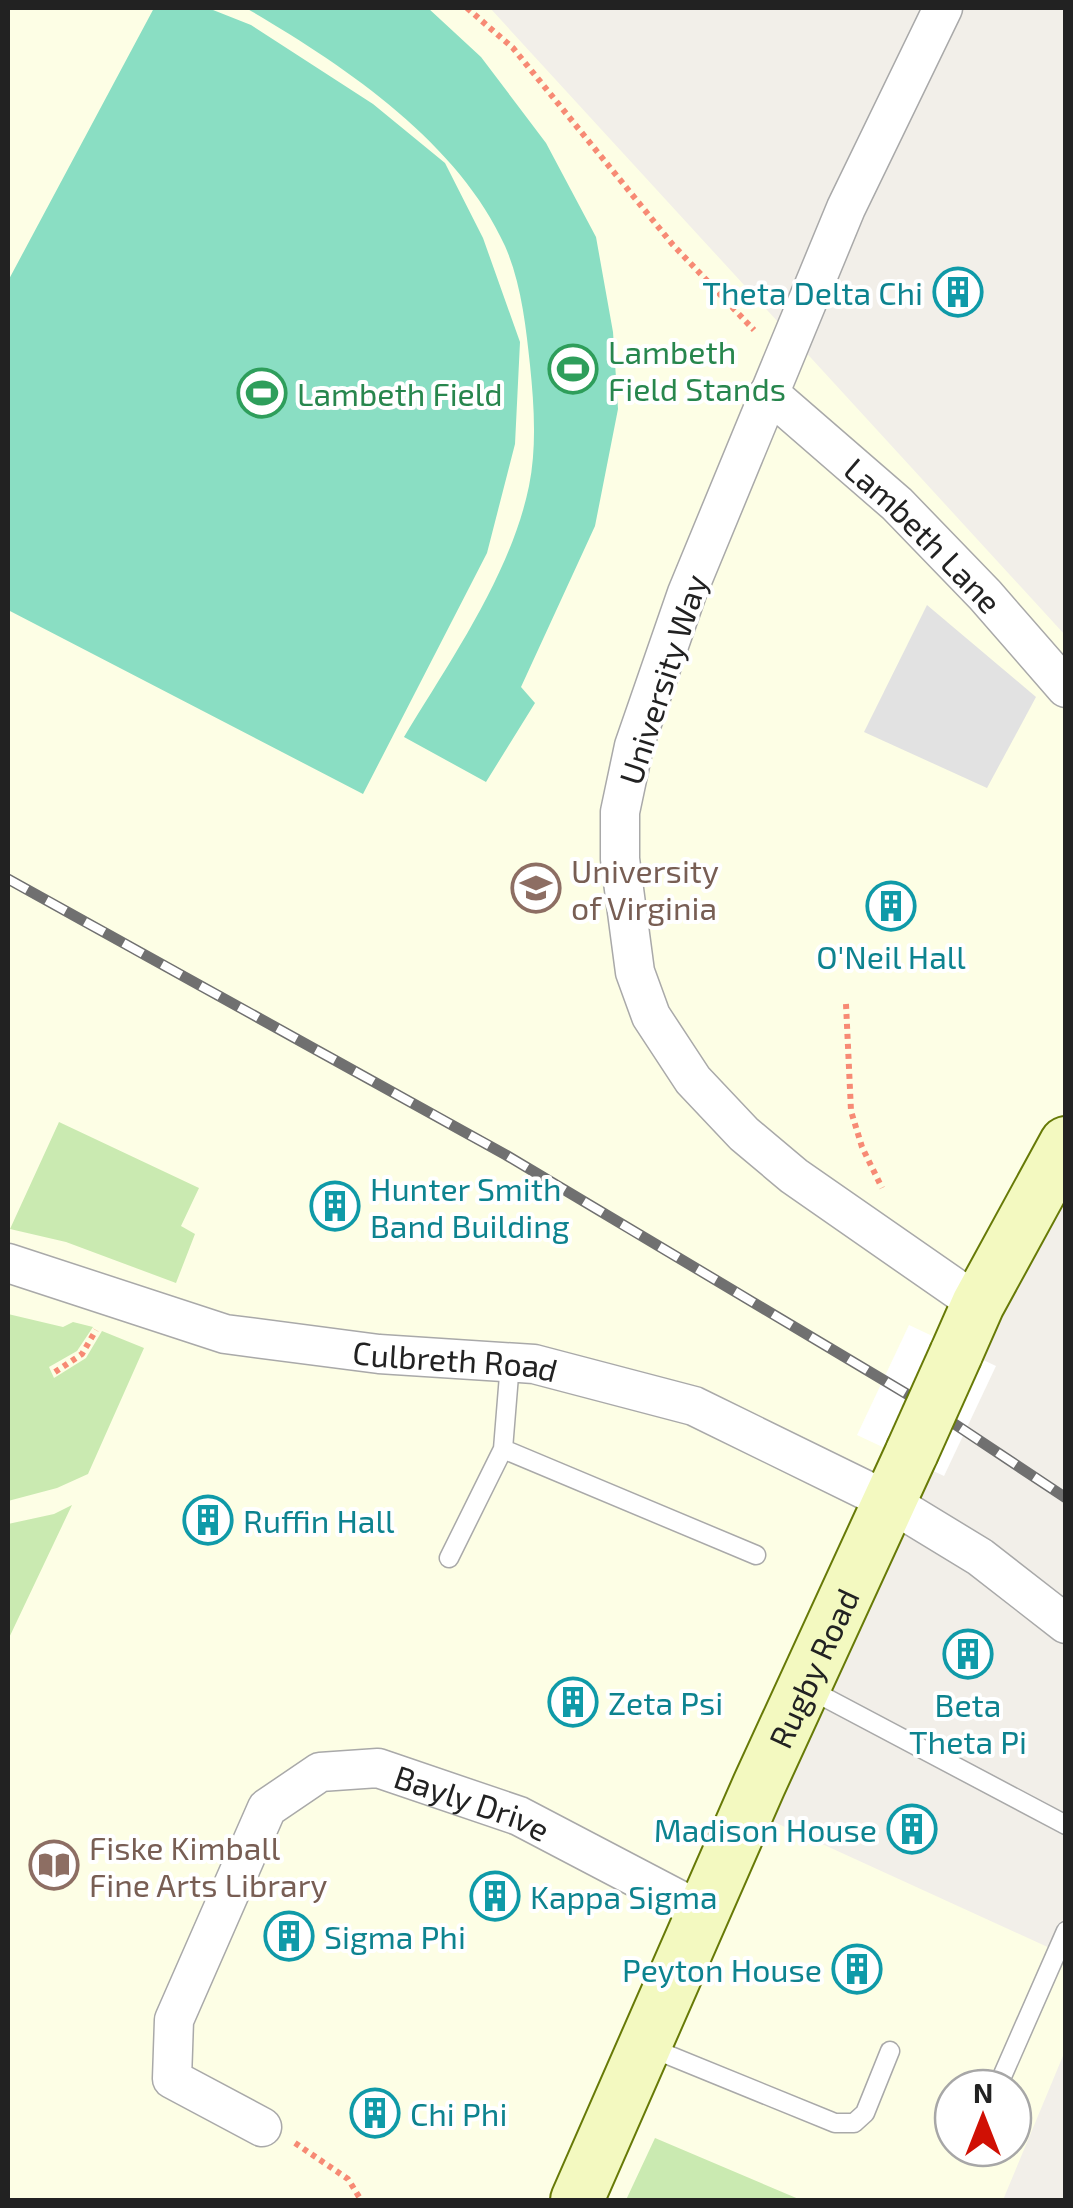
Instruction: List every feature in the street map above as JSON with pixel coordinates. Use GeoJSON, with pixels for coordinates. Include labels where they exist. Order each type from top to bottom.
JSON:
{"type":"FeatureCollection","features":[{"type":"Feature","properties":{"kind":"main road","name":"Rugby Road"},"geometry":{"type":"LineString","coordinates":[[577,2200],[978,1304],[1066,1143]]}},
{"type":"Feature","properties":{"kind":"street","name":"University Way"},"geometry":{"type":"LineString","coordinates":[[935,12],[846,208],[688,594],[634,746],[620,812],[620,859],[635,972],[651,1016],[693,1080],[744,1134],[794,1176],[978,1304]]}},
{"type":"Feature","properties":{"kind":"street","name":"Lambeth Lane"},"geometry":{"type":"LineString","coordinates":[[776,376],[984,595],[1066,688]]}},
{"type":"Feature","properties":{"kind":"street","name":"Culbreth Road"},"geometry":{"type":"LineString","coordinates":[[8,1263],[225,1334],[378,1354],[534,1364],[694,1406],[888,1501],[980,1557],[1066,1624]]}},
{"type":"Feature","properties":{"kind":"street","name":"Bayly Drive"},"geometry":{"type":"LineString","coordinates":[[262,2126],[172,2079],[174,2020],[267,1808],[320,1772],[378,1768],[519,1816],[704,1913]]}},
{"type":"Feature","properties":{"kind":"lane"},"geometry":{"type":"LineString","coordinates":[[449,1558],[503,1449],[510,1363]]}},
{"type":"Feature","properties":{"kind":"lane"},"geometry":{"type":"LineString","coordinates":[[503,1449],[756,1554]]}},
{"type":"Feature","properties":{"kind":"lane"},"geometry":{"type":"LineString","coordinates":[[804,1687],[1066,1825]]}},
{"type":"Feature","properties":{"kind":"lane"},"geometry":{"type":"LineString","coordinates":[[1006,2068],[1066,1931]]}},
{"type":"Feature","properties":{"kind":"lane"},"geometry":{"type":"LineString","coordinates":[[646,2046],[835,2123],[854,2123],[864,2113],[890,2051]]}},
{"type":"Feature","properties":{"kind":"path"},"geometry":{"type":"LineString","coordinates":[[467,8],[513,48],[776,376]]}},
{"type":"Feature","properties":{"kind":"path"},"geometry":{"type":"LineString","coordinates":[[846,1004],[851,1111],[862,1147],[892,1202]]}},
{"type":"Feature","properties":{"kind":"path"},"geometry":{"type":"LineString","coordinates":[[55,1372],[82,1354],[99,1324]]}},
{"type":"Feature","properties":{"kind":"path"},"geometry":{"type":"LineString","coordinates":[[262,2126],[348,2179],[362,2200]]}},
{"type":"Feature","properties":{"kind":"shaded area","name":"University of Virginia"},"geometry":{"type":"Polygon","coordinates":[[[8,8],[490,8],[1065,635],[1065,1140],[750,1811],[1065,1955],[1065,2051],[1033,2128],[1033,2068],[933,2068],[933,2168],[1016,2168],[1003,2200],[8,2200],[8,8]]]}},
{"type":"Feature","properties":{"kind":"shaded area"},"geometry":{"type":"Polygon","coordinates":[[[927,605],[1036,697],[987,788],[864,732],[927,605]]]}},
{"type":"Feature","properties":{"kind":"green space","name":"Lambeth Field"},"geometry":{"type":"Polygon","coordinates":[[[154,8],[208,8],[251,25],[373,104],[445,163],[483,238],[520,342],[515,444],[487,553],[363,794],[8,610],[8,281],[154,8]]]}},
{"type":"Feature","properties":{"kind":"green space","name":"Lambeth Field Stands"},"geometry":{"type":"Polygon","coordinates":[[[246,8],[428,8],[481,57],[546,143],[596,237],[613,332],[618,409],[595,526],[521,687],[535,703],[486,782],[404,737],[494,584],[529,486],[534,441],[533,395],[525,320],[515,274],[484,208],[428,139],[358,80],[246,8]]]}},
{"type":"Feature","properties":{"kind":"green space"},"geometry":{"type":"Polygon","coordinates":[[[59,1122],[199,1188],[181,1226],[195,1234],[176,1283],[66,1242],[10,1229],[59,1122]]]}},
{"type":"Feature","properties":{"kind":"green space"},"geometry":{"type":"Polygon","coordinates":[[[8,1314],[63,1327],[73,1322],[93,1327],[77,1351],[49,1367],[54,1378],[86,1358],[102,1331],[144,1348],[88,1474],[57,1488],[8,1501],[8,1314]]]}},
{"type":"Feature","properties":{"kind":"green space"},"geometry":{"type":"Polygon","coordinates":[[[72,1505],[8,1640],[8,1524],[54,1514],[72,1505]]]}},
{"type":"Feature","properties":{"kind":"green space"},"geometry":{"type":"Polygon","coordinates":[[[655,2138],[801,2200],[626,2200],[655,2138]]]}},
{"type":"Feature","properties":{"kind":"pier"},"geometry":{"type":"Polygon","coordinates":[[[909,1325],[996,1366],[944,1476],[857,1435],[909,1325]]]}},
{"type":"Feature","properties":{"kind":"railway"},"geometry":{"type":"LineString","coordinates":[[8,879],[506,1155],[932,1409],[1066,1498]]}},
{"type":"Feature","properties":{"kind":"place","name":"Theta Delta Chi"},"geometry":{"type":"Point","coordinates":[958,292]}},
{"type":"Feature","properties":{"kind":"place","name":"Lambeth Field Stands"},"geometry":{"type":"Point","coordinates":[573,369]}},
{"type":"Feature","properties":{"kind":"place","name":"Lambeth Field"},"geometry":{"type":"Point","coordinates":[262,393]}},
{"type":"Feature","properties":{"kind":"place","name":"University of Virginia"},"geometry":{"type":"Point","coordinates":[536,888]}},
{"type":"Feature","properties":{"kind":"place","name":"O'Neil Hall"},"geometry":{"type":"Point","coordinates":[891,906]}},
{"type":"Feature","properties":{"kind":"place","name":"Hunter Smith Band Building"},"geometry":{"type":"Point","coordinates":[335,1206]}},
{"type":"Feature","properties":{"kind":"place","name":"Ruffin Hall"},"geometry":{"type":"Point","coordinates":[208,1520]}},
{"type":"Feature","properties":{"kind":"place","name":"Beta Theta Pi"},"geometry":{"type":"Point","coordinates":[968,1654]}},
{"type":"Feature","properties":{"kind":"place","name":"Zeta Psi"},"geometry":{"type":"Point","coordinates":[573,1702]}},
{"type":"Feature","properties":{"kind":"place","name":"Madison House"},"geometry":{"type":"Point","coordinates":[912,1829]}},
{"type":"Feature","properties":{"kind":"place","name":"Fiske Kimball Fine Arts Library"},"geometry":{"type":"Point","coordinates":[54,1865]}},
{"type":"Feature","properties":{"kind":"place","name":"Kappa Sigma"},"geometry":{"type":"Point","coordinates":[495,1896]}},
{"type":"Feature","properties":{"kind":"place","name":"Sigma Phi"},"geometry":{"type":"Point","coordinates":[289,1936]}},
{"type":"Feature","properties":{"kind":"place","name":"Peyton House"},"geometry":{"type":"Point","coordinates":[857,1969]}},
{"type":"Feature","properties":{"kind":"place","name":"Chi Phi"},"geometry":{"type":"Point","coordinates":[375,2113]}}]}
